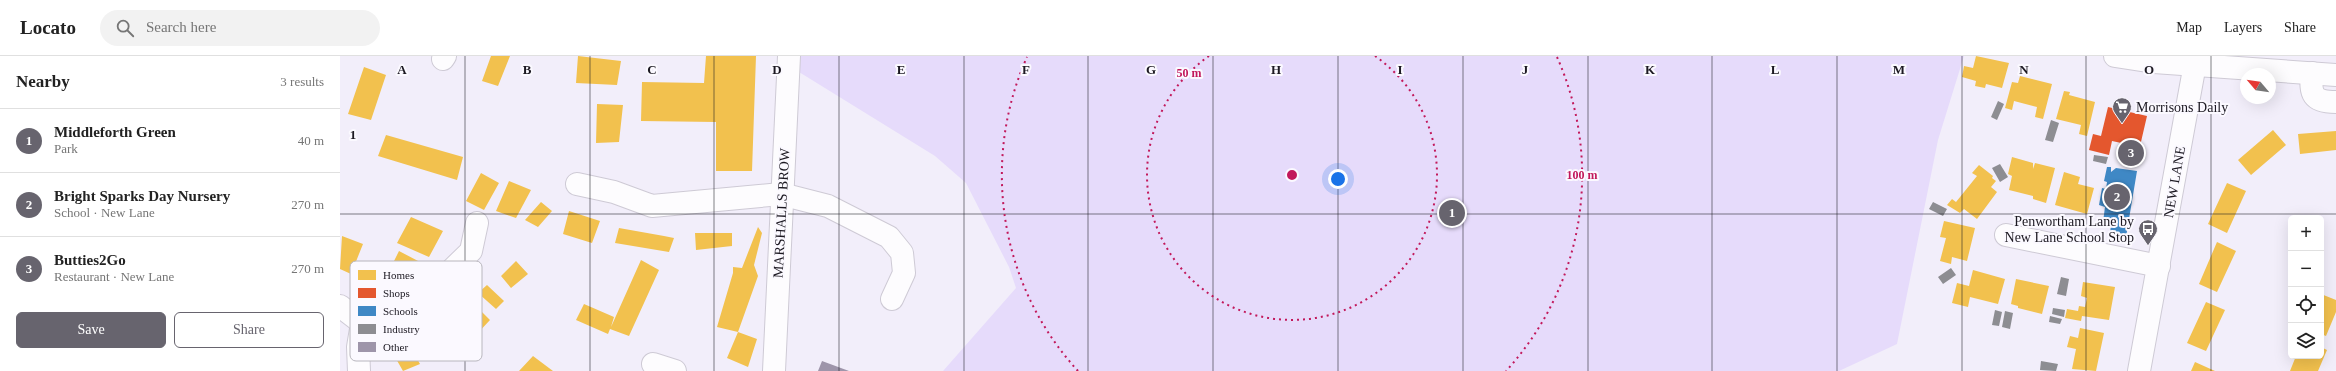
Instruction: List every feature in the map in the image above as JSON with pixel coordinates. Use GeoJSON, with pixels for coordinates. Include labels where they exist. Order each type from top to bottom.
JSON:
{"type":"FeatureCollection","features":[{"type":"Feature","properties":{"kind":"street","name":"MARSHALLS BROW"},"geometry":{"type":"LineString","coordinates":[[774,371],[781,194],[789,56]]}},
{"type":"Feature","properties":{"kind":"street"},"geometry":{"type":"LineString","coordinates":[[2115,56],[2154,62],[2336,75]]}},
{"type":"Feature","properties":{"kind":"street","name":"NEW LANE"},"geometry":{"type":"LineString","coordinates":[[2139,371],[2195,64]]}},
{"type":"Feature","properties":{"kind":"street"},"geometry":{"type":"LineString","coordinates":[[2312,73],[2310,90],[2316,98],[2325,102],[2336,102]]}},
{"type":"Feature","properties":{"kind":"street"},"geometry":{"type":"LineString","coordinates":[[577,184],[614,192],[652,206],[781,194],[828,206],[889,237],[902,253],[904,273],[892,299]]}},
{"type":"Feature","properties":{"kind":"street"},"geometry":{"type":"LineString","coordinates":[[461,261],[471,251],[477,223]]}},
{"type":"Feature","properties":{"kind":"street"},"geometry":{"type":"LineString","coordinates":[[2006,235],[2159,266]]}},
{"type":"Feature","properties":{"kind":"street"},"geometry":{"type":"LineString","coordinates":[[340,306],[350,314]]}},
{"type":"Feature","properties":{"kind":"street"},"geometry":{"type":"LineString","coordinates":[[359,361],[359,371]]}},
{"type":"Feature","properties":{"kind":"street"},"geometry":{"type":"LineString","coordinates":[[653,364],[676,371]]}},
{"type":"Feature","properties":{"kind":"shaded area"},"geometry":{"type":"Polygon","coordinates":[[[801,56],[1964,56],[1938,140],[1897,344],[1839,371],[943,371],[1016,288],[1009,267],[966,183],[935,156],[799,72],[801,56]]]}},
{"type":"Feature","properties":{"kind":"building: Homes"},"geometry":{"type":"Polygon","coordinates":[[[491,56],[510,56],[498,86],[482,81],[491,56]]]}},
{"type":"Feature","properties":{"kind":"building: Homes"},"geometry":{"type":"Polygon","coordinates":[[[578,56],[621,61],[617,85],[576,83],[578,56]]]}},
{"type":"Feature","properties":{"kind":"building: Homes"},"geometry":{"type":"Polygon","coordinates":[[[706,56],[756,56],[752,171],[716,171],[716,122],[641,121],[642,82],[704,83],[706,56]]]}},
{"type":"Feature","properties":{"kind":"building: Homes"},"geometry":{"type":"Polygon","coordinates":[[[1976,56],[2009,63],[2002,88],[1986,84],[1985,88],[1975,86],[1976,81],[1962,77],[1964,66],[1973,68],[1976,56]]]}},
{"type":"Feature","properties":{"kind":"building: Homes"},"geometry":{"type":"Polygon","coordinates":[[[364,67],[386,75],[371,120],[348,114],[364,67]]]}},
{"type":"Feature","properties":{"kind":"building: Homes"},"geometry":{"type":"Polygon","coordinates":[[[2020,76],[2052,84],[2043,119],[2035,117],[2037,107],[2014,101],[2012,110],[2005,108],[2012,82],[2018,83],[2020,76]]]}},
{"type":"Feature","properties":{"kind":"building: Homes"},"geometry":{"type":"Polygon","coordinates":[[[2064,91],[2070,92],[2069,95],[2095,102],[2087,136],[2079,134],[2081,125],[2056,119],[2064,91]]]}},
{"type":"Feature","properties":{"kind":"building: Homes"},"geometry":{"type":"Polygon","coordinates":[[[597,104],[623,105],[619,142],[596,143],[597,104]]]}},
{"type":"Feature","properties":{"kind":"building: Homes"},"geometry":{"type":"Polygon","coordinates":[[[2273,130],[2286,145],[2251,175],[2238,160],[2273,130]]]}},
{"type":"Feature","properties":{"kind":"building: Homes"},"geometry":{"type":"Polygon","coordinates":[[[2336,131],[2336,150],[2300,154],[2298,134],[2336,131]]]}},
{"type":"Feature","properties":{"kind":"building: Homes"},"geometry":{"type":"Polygon","coordinates":[[[386,135],[463,157],[457,180],[378,156],[386,135]]]}},
{"type":"Feature","properties":{"kind":"building: Homes"},"geometry":{"type":"Polygon","coordinates":[[[2012,157],[2033,163],[2033,169],[2035,163],[2055,168],[2046,203],[2033,199],[2033,196],[2009,190],[2012,176],[2008,174],[2012,157]]]}},
{"type":"Feature","properties":{"kind":"building: Homes"},"geometry":{"type":"Polygon","coordinates":[[[1979,165],[1993,176],[1992,178],[1996,181],[1991,187],[1997,192],[1977,219],[1964,209],[1960,213],[1947,205],[1952,199],[1956,202],[1977,176],[1972,173],[1979,165]]]}},
{"type":"Feature","properties":{"kind":"building: Homes"},"geometry":{"type":"Polygon","coordinates":[[[2064,172],[2080,177],[2078,184],[2094,188],[2087,214],[2055,205],[2064,172]]]}},
{"type":"Feature","properties":{"kind":"building: Homes"},"geometry":{"type":"Polygon","coordinates":[[[481,173],[499,183],[484,210],[466,201],[481,173]]]}},
{"type":"Feature","properties":{"kind":"building: Homes"},"geometry":{"type":"Polygon","coordinates":[[[509,181],[531,190],[516,218],[496,211],[509,181]]]}},
{"type":"Feature","properties":{"kind":"building: Homes"},"geometry":{"type":"Polygon","coordinates":[[[2227,183],[2246,191],[2227,233],[2208,224],[2227,183]]]}},
{"type":"Feature","properties":{"kind":"building: Homes"},"geometry":{"type":"Polygon","coordinates":[[[541,202],[552,211],[538,227],[525,220],[541,202]]]}},
{"type":"Feature","properties":{"kind":"building: Homes"},"geometry":{"type":"Polygon","coordinates":[[[569,211],[600,221],[592,243],[563,234],[569,211]]]}},
{"type":"Feature","properties":{"kind":"building: Homes"},"geometry":{"type":"Polygon","coordinates":[[[411,217],[443,231],[429,257],[397,243],[411,217]]]}},
{"type":"Feature","properties":{"kind":"building: Homes"},"geometry":{"type":"Polygon","coordinates":[[[1944,221],[1975,228],[1967,261],[1952,257],[1951,264],[1940,261],[1946,238],[1940,237],[1944,221]]]}},
{"type":"Feature","properties":{"kind":"building: Homes"},"geometry":{"type":"Polygon","coordinates":[[[758,227],[762,233],[754,265],[758,276],[738,332],[717,327],[733,273],[733,267],[742,268],[758,227]]]}},
{"type":"Feature","properties":{"kind":"building: Homes"},"geometry":{"type":"Polygon","coordinates":[[[619,228],[674,238],[669,252],[615,243],[619,228]]]}},
{"type":"Feature","properties":{"kind":"building: Homes"},"geometry":{"type":"Polygon","coordinates":[[[695,233],[732,233],[732,246],[696,250],[695,233]]]}},
{"type":"Feature","properties":{"kind":"building: Homes"},"geometry":{"type":"Polygon","coordinates":[[[342,236],[363,244],[356,261],[350,261],[350,274],[340,269],[342,236]]]}},
{"type":"Feature","properties":{"kind":"building: Homes"},"geometry":{"type":"Polygon","coordinates":[[[2217,242],[2236,251],[2217,292],[2199,284],[2217,242]]]}},
{"type":"Feature","properties":{"kind":"building: Homes"},"geometry":{"type":"Polygon","coordinates":[[[399,251],[418,261],[394,261],[399,251]]]}},
{"type":"Feature","properties":{"kind":"building: Homes"},"geometry":{"type":"Polygon","coordinates":[[[641,260],[659,270],[629,336],[610,329],[608,334],[576,320],[584,304],[614,317],[611,327],[641,260]]]}},
{"type":"Feature","properties":{"kind":"building: Homes"},"geometry":{"type":"Polygon","coordinates":[[[516,261],[528,274],[511,288],[501,276],[516,261]]]}},
{"type":"Feature","properties":{"kind":"building: Homes"},"geometry":{"type":"Polygon","coordinates":[[[1973,270],[2005,279],[1998,304],[1970,297],[1968,307],[1952,303],[1957,283],[1969,286],[1973,270]]]}},
{"type":"Feature","properties":{"kind":"building: Homes"},"geometry":{"type":"Polygon","coordinates":[[[2016,279],[2049,286],[2042,314],[2018,308],[2018,306],[2011,304],[2016,279]]]}},
{"type":"Feature","properties":{"kind":"building: Homes"},"geometry":{"type":"Polygon","coordinates":[[[2083,282],[2115,287],[2109,320],[2082,316],[2081,321],[2065,318],[2067,309],[2078,311],[2079,306],[2085,307],[2087,298],[2081,296],[2083,282]]]}},
{"type":"Feature","properties":{"kind":"building: Homes"},"geometry":{"type":"Polygon","coordinates":[[[487,285],[504,301],[496,309],[482,297],[482,289],[487,285]]]}},
{"type":"Feature","properties":{"kind":"building: Homes"},"geometry":{"type":"Polygon","coordinates":[[[2324,295],[2336,300],[2336,312],[2326,336],[2324,335],[2324,295]]]}},
{"type":"Feature","properties":{"kind":"building: Homes"},"geometry":{"type":"Polygon","coordinates":[[[2206,302],[2225,310],[2206,351],[2187,343],[2206,302]]]}},
{"type":"Feature","properties":{"kind":"building: Homes"},"geometry":{"type":"Polygon","coordinates":[[[482,312],[490,320],[482,329],[482,312]]]}},
{"type":"Feature","properties":{"kind":"building: Homes"},"geometry":{"type":"Polygon","coordinates":[[[2080,328],[2104,333],[2096,371],[2072,369],[2076,349],[2067,347],[2070,336],[2078,338],[2080,328]]]}},
{"type":"Feature","properties":{"kind":"building: Homes"},"geometry":{"type":"Polygon","coordinates":[[[738,332],[757,339],[748,367],[727,358],[738,332]]]}},
{"type":"Feature","properties":{"kind":"building: Homes"},"geometry":{"type":"Polygon","coordinates":[[[2324,348],[2327,350],[2324,357],[2324,348]]]}},
{"type":"Feature","properties":{"kind":"building: Homes"},"geometry":{"type":"Polygon","coordinates":[[[533,356],[553,371],[519,371],[533,356]]]}},
{"type":"Feature","properties":{"kind":"building: Homes"},"geometry":{"type":"Polygon","coordinates":[[[2295,359],[2323,359],[2318,371],[2290,371],[2295,359]]]}},
{"type":"Feature","properties":{"kind":"building: Homes"},"geometry":{"type":"Polygon","coordinates":[[[397,361],[418,361],[420,364],[403,371],[397,361]]]}},
{"type":"Feature","properties":{"kind":"building: Homes"},"geometry":{"type":"Polygon","coordinates":[[[2195,362],[2215,371],[2191,371],[2195,362]]]}},
{"type":"Feature","properties":{"kind":"building: Shops"},"geometry":{"type":"Polygon","coordinates":[[[2108,107],[2147,116],[2137,159],[2123,156],[2126,144],[2112,141],[2109,155],[2089,150],[2093,134],[2101,136],[2108,107]]]}},
{"type":"Feature","properties":{"kind":"building: Schools"},"geometry":{"type":"Polygon","coordinates":[[[2107,167],[2111,167],[2111,172],[2116,168],[2137,171],[2126,237],[2110,235],[2111,223],[2103,222],[2105,207],[2099,205],[2102,188],[2106,189],[2107,182],[2104,181],[2107,167]]]}},
{"type":"Feature","properties":{"kind":"building: Industry"},"geometry":{"type":"Polygon","coordinates":[[[1998,101],[2004,104],[1997,120],[1991,117],[1998,101]]]}},
{"type":"Feature","properties":{"kind":"building: Industry"},"geometry":{"type":"Polygon","coordinates":[[[2051,120],[2059,123],[2053,142],[2045,140],[2051,120]]]}},
{"type":"Feature","properties":{"kind":"building: Industry"},"geometry":{"type":"Polygon","coordinates":[[[2094,155],[2108,157],[2106,164],[2093,161],[2094,155]]]}},
{"type":"Feature","properties":{"kind":"building: Industry"},"geometry":{"type":"Polygon","coordinates":[[[2000,164],[2008,177],[2000,182],[1992,168],[2000,164]]]}},
{"type":"Feature","properties":{"kind":"building: Industry"},"geometry":{"type":"Polygon","coordinates":[[[1933,202],[1947,209],[1943,216],[1929,209],[1933,202]]]}},
{"type":"Feature","properties":{"kind":"building: Industry"},"geometry":{"type":"Polygon","coordinates":[[[1951,268],[1956,275],[1943,284],[1938,277],[1951,268]]]}},
{"type":"Feature","properties":{"kind":"building: Industry"},"geometry":{"type":"Polygon","coordinates":[[[2061,277],[2069,279],[2066,296],[2057,294],[2061,277]]]}},
{"type":"Feature","properties":{"kind":"building: Industry"},"geometry":{"type":"Polygon","coordinates":[[[2053,308],[2065,310],[2064,317],[2052,314],[2053,308]]]}},
{"type":"Feature","properties":{"kind":"building: Industry"},"geometry":{"type":"Polygon","coordinates":[[[1995,310],[2002,312],[1999,326],[1992,325],[1995,310]]]}},
{"type":"Feature","properties":{"kind":"building: Industry"},"geometry":{"type":"Polygon","coordinates":[[[2005,311],[2013,313],[2010,329],[2002,327],[2005,311]]]}},
{"type":"Feature","properties":{"kind":"building: Industry"},"geometry":{"type":"Polygon","coordinates":[[[2050,316],[2062,319],[2060,324],[2049,322],[2050,316]]]}},
{"type":"Feature","properties":{"kind":"building: Industry"},"geometry":{"type":"Polygon","coordinates":[[[2041,361],[2058,364],[2056,371],[2040,370],[2041,361]]]}},
{"type":"Feature","properties":{"kind":"building: Other"},"geometry":{"type":"Polygon","coordinates":[[[822,361],[849,371],[818,371],[822,361]]]}},
{"type":"Feature","properties":{"kind":"place","name":"Morrisons Daily"},"geometry":{"type":"Point","coordinates":[2122,124]}},
{"type":"Feature","properties":{"kind":"place","name":"Butties2Go"},"geometry":{"type":"Point","coordinates":[2131,153]}},
{"type":"Feature","properties":{"kind":"place","name":"Bright Sparks Day Nursery"},"geometry":{"type":"Point","coordinates":[2117,197]}},
{"type":"Feature","properties":{"kind":"place","name":"Middleforth Green"},"geometry":{"type":"Point","coordinates":[1452,213]}},
{"type":"Feature","properties":{"kind":"place","name":"Penwortham Lane by New Lane School Stop"},"geometry":{"type":"Point","coordinates":[2148,246]}}]}
